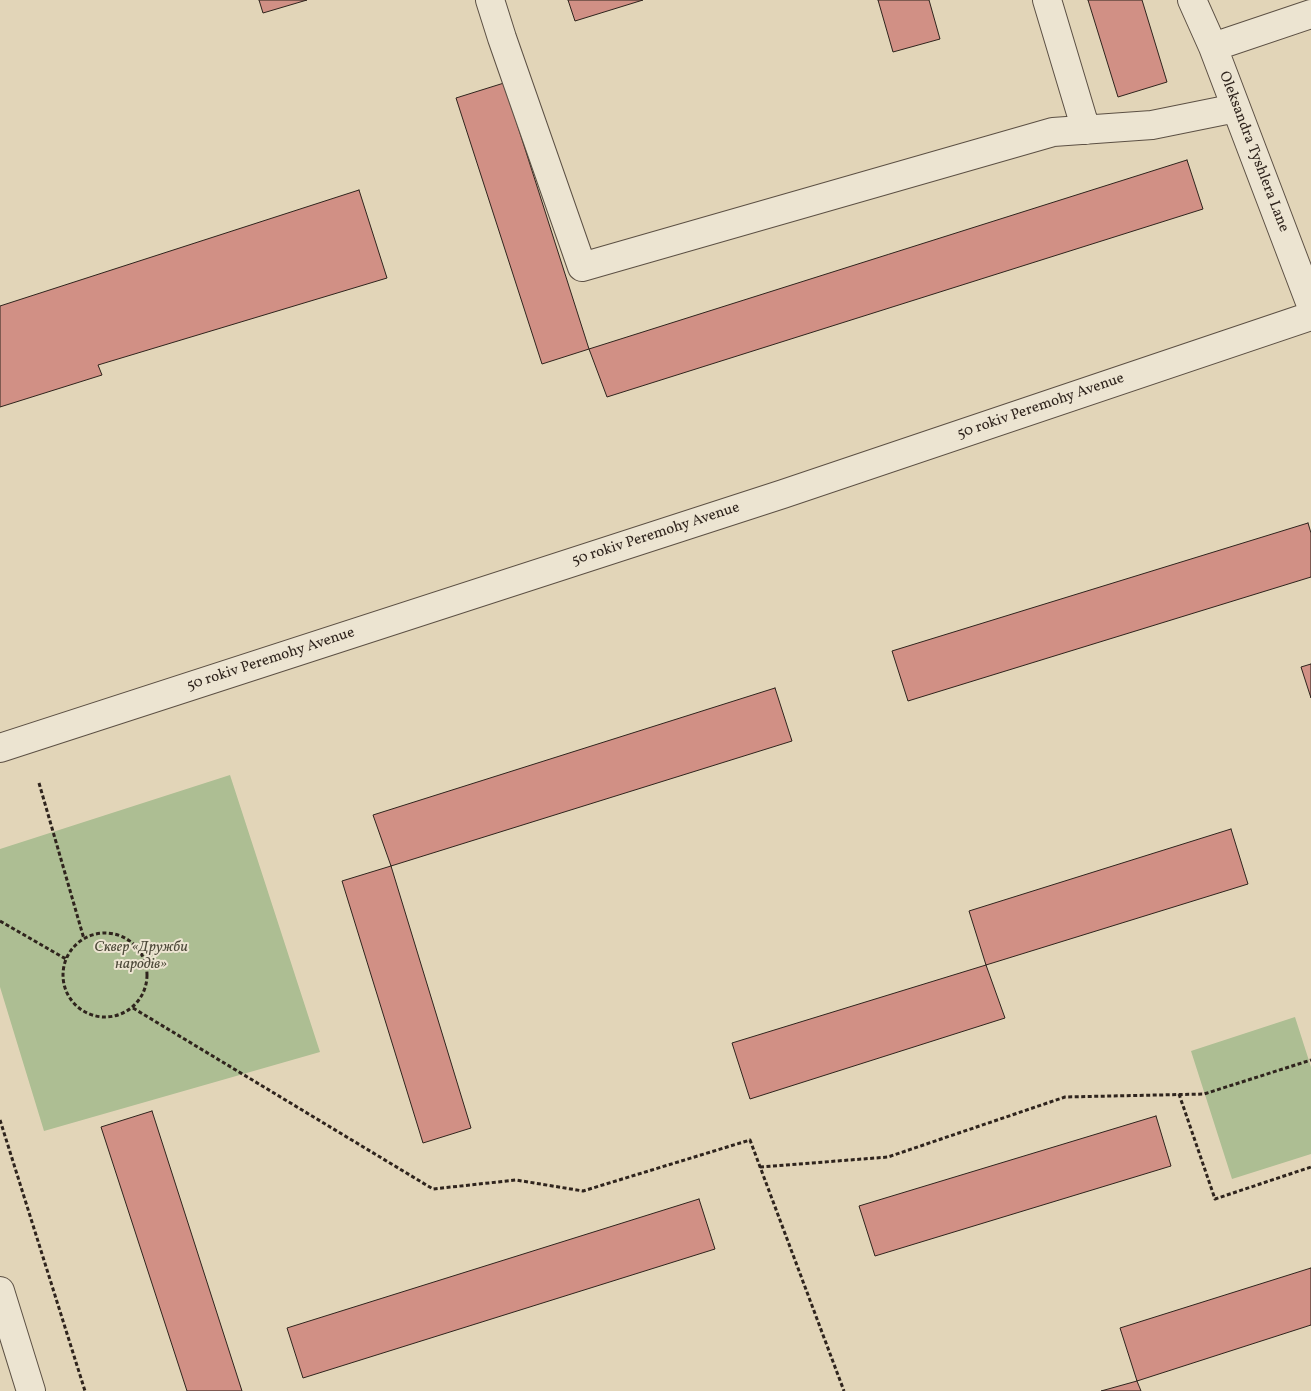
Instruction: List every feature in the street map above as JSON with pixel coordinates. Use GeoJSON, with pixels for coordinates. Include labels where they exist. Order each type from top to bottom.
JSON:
{"type":"FeatureCollection","features":[{"type":"Feature","properties":{"kind":"street"},"geometry":{"type":"LineString","coordinates":[[490,0],[582,267],[1053,132],[1152,125],[1236,108]]}},
{"type":"Feature","properties":{"kind":"street"},"geometry":{"type":"LineString","coordinates":[[1048,0],[1086,130]]}},
{"type":"Feature","properties":{"kind":"street","name":"Oleksandra Tyshlera Lane"},"geometry":{"type":"LineString","coordinates":[[1192,0],[1213,48],[1311,305]]}},
{"type":"Feature","properties":{"kind":"street"},"geometry":{"type":"LineString","coordinates":[[1213,48],[1311,14]]}},
{"type":"Feature","properties":{"kind":"street","name":"50 rokiv Peremohy Avenue"},"geometry":{"type":"LineString","coordinates":[[0,748],[783,494],[1311,316]]}},
{"type":"Feature","properties":{"kind":"street"},"geometry":{"type":"LineString","coordinates":[[0,1291],[31,1391]]}},
{"type":"Feature","properties":{"kind":"path"},"geometry":{"type":"LineString","coordinates":[[39,782],[84,938]]}},
{"type":"Feature","properties":{"kind":"path"},"geometry":{"type":"LineString","coordinates":[[0,921],[66,959]]}},
{"type":"Feature","properties":{"kind":"path"},"geometry":{"type":"LineString","coordinates":[[111,933],[125,937],[136,946],[144,957],[148,970],[147,984],[142,998],[133,1008],[120,1015],[107,1018],[93,1016],[80,1010],[71,1000],[65,987],[63,973],[66,959],[84,938],[97,934],[111,933]]}},
{"type":"Feature","properties":{"kind":"path"},"geometry":{"type":"LineString","coordinates":[[133,1008],[433,1189],[516,1180],[583,1191],[750,1140],[844,1391]]}},
{"type":"Feature","properties":{"kind":"path"},"geometry":{"type":"LineString","coordinates":[[760,1167],[888,1157],[1066,1097],[1204,1094],[1311,1060]]}},
{"type":"Feature","properties":{"kind":"path"},"geometry":{"type":"LineString","coordinates":[[1179,1094],[1215,1199],[1311,1167]]}},
{"type":"Feature","properties":{"kind":"path"},"geometry":{"type":"LineString","coordinates":[[0,1120],[85,1391]]}},
{"type":"Feature","properties":{"kind":"green space","name":"Сквер «Дружби народів»"},"geometry":{"type":"Polygon","coordinates":[[[230,775],[320,1052],[44,1131],[0,987],[0,849],[230,775]]]}},
{"type":"Feature","properties":{"kind":"green space"},"geometry":{"type":"Polygon","coordinates":[[[1295,1017],[1311,1067],[1311,1154],[1232,1179],[1191,1051],[1295,1017]]]}},
{"type":"Feature","properties":{"kind":"building"},"geometry":{"type":"Polygon","coordinates":[[[259,0],[307,0],[263,13],[259,0]]]}},
{"type":"Feature","properties":{"kind":"building"},"geometry":{"type":"Polygon","coordinates":[[[568,0],[643,0],[575,21],[568,0]]]}},
{"type":"Feature","properties":{"kind":"building"},"geometry":{"type":"Polygon","coordinates":[[[878,0],[929,0],[940,39],[893,52],[878,0]]]}},
{"type":"Feature","properties":{"kind":"building"},"geometry":{"type":"Polygon","coordinates":[[[1088,0],[1142,0],[1167,82],[1118,97],[1088,0]]]}},
{"type":"Feature","properties":{"kind":"building"},"geometry":{"type":"Polygon","coordinates":[[[504,83],[589,349],[542,364],[456,98],[504,83]]]}},
{"type":"Feature","properties":{"kind":"building"},"geometry":{"type":"Polygon","coordinates":[[[1187,160],[1203,209],[607,397],[589,349],[1187,160]]]}},
{"type":"Feature","properties":{"kind":"building"},"geometry":{"type":"Polygon","coordinates":[[[359,190],[387,278],[98,365],[102,375],[0,407],[0,306],[359,190]]]}},
{"type":"Feature","properties":{"kind":"building"},"geometry":{"type":"Polygon","coordinates":[[[1308,523],[1311,533],[1311,577],[908,701],[892,651],[1308,523]]]}},
{"type":"Feature","properties":{"kind":"building"},"geometry":{"type":"Polygon","coordinates":[[[1311,664],[1311,698],[1301,667],[1311,664]]]}},
{"type":"Feature","properties":{"kind":"building"},"geometry":{"type":"Polygon","coordinates":[[[775,688],[792,741],[391,866],[373,815],[775,688]]]}},
{"type":"Feature","properties":{"kind":"building"},"geometry":{"type":"Polygon","coordinates":[[[1231,829],[1248,884],[986,965],[969,911],[1231,829]]]}},
{"type":"Feature","properties":{"kind":"building"},"geometry":{"type":"Polygon","coordinates":[[[391,866],[471,1128],[423,1143],[342,881],[391,866]]]}},
{"type":"Feature","properties":{"kind":"building"},"geometry":{"type":"Polygon","coordinates":[[[986,965],[1005,1018],[750,1099],[732,1043],[986,965]]]}},
{"type":"Feature","properties":{"kind":"building"},"geometry":{"type":"Polygon","coordinates":[[[152,1111],[242,1391],[187,1391],[101,1127],[152,1111]]]}},
{"type":"Feature","properties":{"kind":"building"},"geometry":{"type":"Polygon","coordinates":[[[1156,1116],[1171,1166],[875,1256],[859,1206],[1156,1116]]]}},
{"type":"Feature","properties":{"kind":"building"},"geometry":{"type":"Polygon","coordinates":[[[699,1199],[715,1249],[303,1378],[287,1328],[699,1199]]]}},
{"type":"Feature","properties":{"kind":"building"},"geometry":{"type":"Polygon","coordinates":[[[1311,1268],[1311,1325],[1137,1381],[1120,1328],[1311,1268]]]}},
{"type":"Feature","properties":{"kind":"building"},"geometry":{"type":"Polygon","coordinates":[[[1137,1381],[1141,1391],[1101,1391],[1137,1381]]]}}]}
